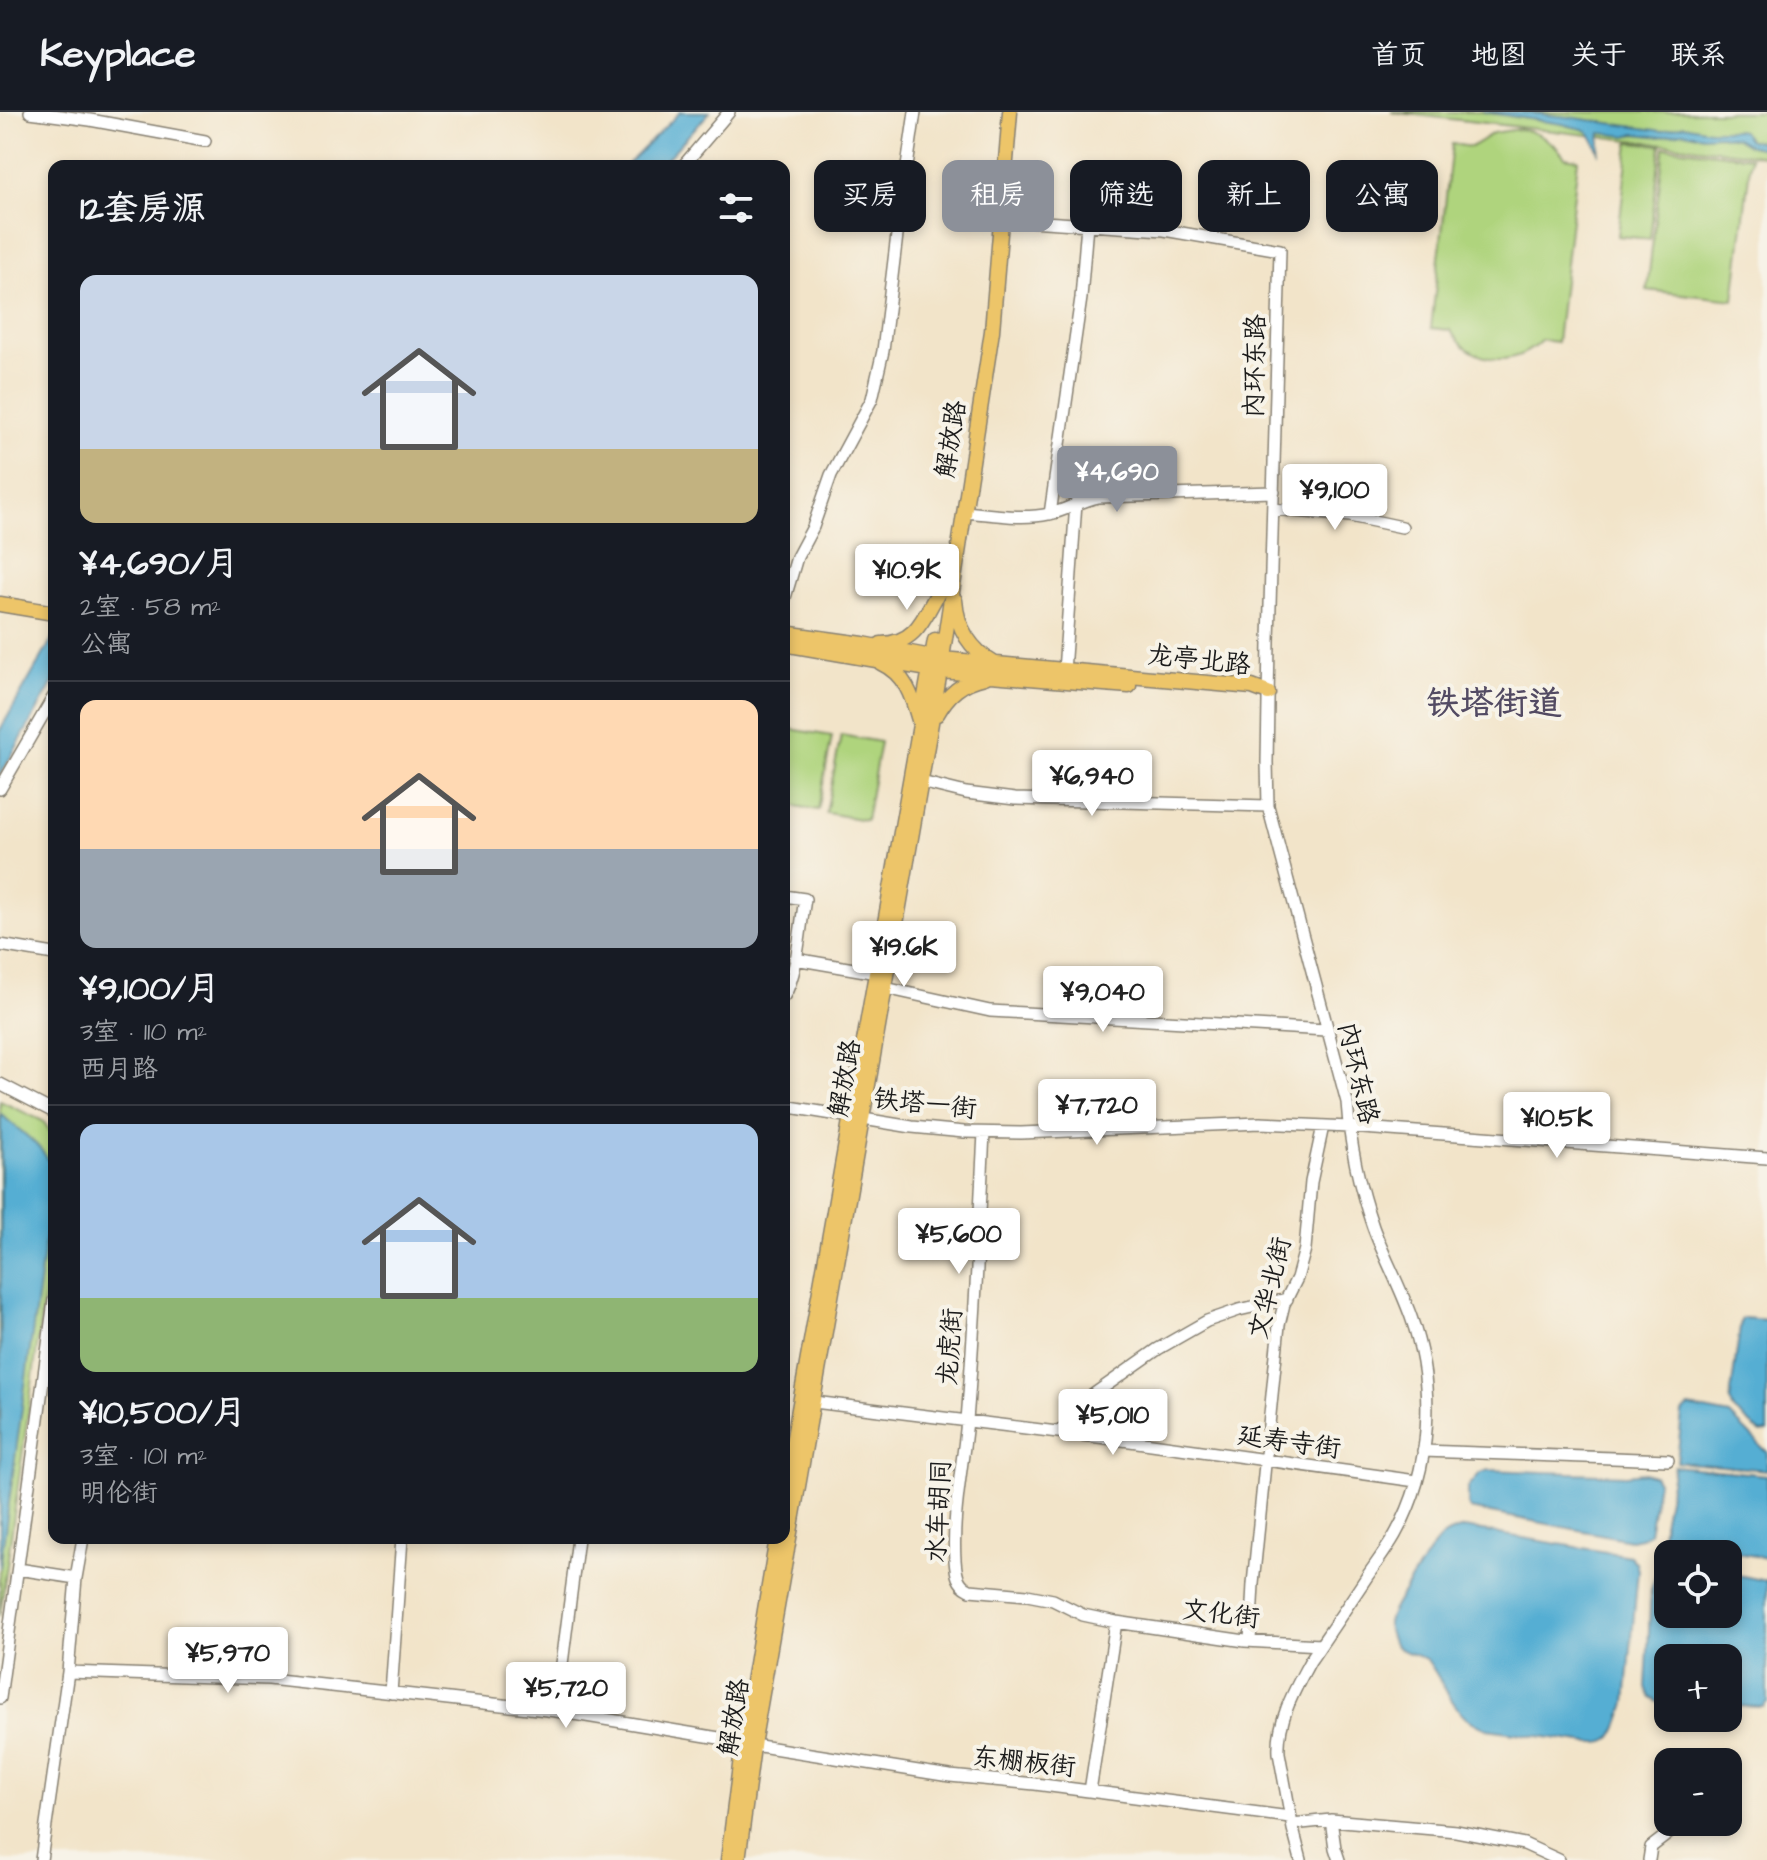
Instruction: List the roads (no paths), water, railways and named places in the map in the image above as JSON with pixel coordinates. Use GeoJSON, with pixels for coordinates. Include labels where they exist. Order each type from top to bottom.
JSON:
{"type":"FeatureCollection","features":[{"type":"Feature","properties":{"kind":"main road","name":"解放路"},"geometry":{"type":"LineString","coordinates":[[950,583],[985,331],[1002,112]]}},
{"type":"Feature","properties":{"kind":"main road","name":"解放路"},"geometry":{"type":"LineString","coordinates":[[1006,160],[1010,112]]}},
{"type":"Feature","properties":{"kind":"main road","name":"解放路"},"geometry":{"type":"LineString","coordinates":[[790,1526],[814,1402],[859,1117],[877,973],[926,727],[964,512],[992,331],[1000,232]]}},
{"type":"Feature","properties":{"kind":"main road"},"geometry":{"type":"LineString","coordinates":[[950,583],[963,631],[996,670],[954,690],[926,727],[904,681],[864,651],[906,638],[923,623],[936,595],[950,583]]}},
{"type":"Feature","properties":{"kind":"main road"},"geometry":{"type":"LineString","coordinates":[[0,594],[48,602]]}},
{"type":"Feature","properties":{"kind":"main road"},"geometry":{"type":"LineString","coordinates":[[0,604],[48,612]]}},
{"type":"Feature","properties":{"kind":"main road","name":"龙亭北路"},"geometry":{"type":"LineString","coordinates":[[790,634],[936,664],[1252,696],[1268,693]]}},
{"type":"Feature","properties":{"kind":"main road","name":"龙亭北路"},"geometry":{"type":"LineString","coordinates":[[790,645],[864,651]]}},
{"type":"Feature","properties":{"kind":"main road","name":"龙亭北路"},"geometry":{"type":"LineString","coordinates":[[996,670],[1064,671],[1252,687],[1268,693]]}},
{"type":"Feature","properties":{"kind":"main road","name":"解放路"},"geometry":{"type":"LineString","coordinates":[[790,1429],[885,988],[921,782],[926,727]]}},
{"type":"Feature","properties":{"kind":"main road","name":"解放路"},"geometry":{"type":"LineString","coordinates":[[738,1860],[748,1744],[776,1544]]}},
{"type":"Feature","properties":{"kind":"main road","name":"解放路"},"geometry":{"type":"LineString","coordinates":[[728,1860],[787,1544]]}},
{"type":"Feature","properties":{"kind":"street"},"geometry":{"type":"LineString","coordinates":[[30,112],[205,141]]}},
{"type":"Feature","properties":{"kind":"street"},"geometry":{"type":"LineString","coordinates":[[688,160],[729,112]]}},
{"type":"Feature","properties":{"kind":"street"},"geometry":{"type":"LineString","coordinates":[[790,581],[831,475],[872,399],[883,351],[915,112]]}},
{"type":"Feature","properties":{"kind":"street"},"geometry":{"type":"LineString","coordinates":[[1050,514],[1081,298],[1086,232]]}},
{"type":"Feature","properties":{"kind":"street","name":"内环东路"},"geometry":{"type":"LineString","coordinates":[[1176,232],[1280,250],[1268,693],[1268,806],[1347,1102],[1356,1166],[1374,1229],[1411,1314],[1426,1384],[1428,1414],[1423,1451],[1409,1505],[1395,1535],[1299,1681],[1279,1733],[1279,1753],[1301,1860]]}},
{"type":"Feature","properties":{"kind":"street"},"geometry":{"type":"LineString","coordinates":[[964,512],[1018,516],[1050,514],[1085,499],[1098,497],[1274,492]]}},
{"type":"Feature","properties":{"kind":"street"},"geometry":{"type":"LineString","coordinates":[[1064,671],[1076,503]]}},
{"type":"Feature","properties":{"kind":"street"},"geometry":{"type":"LineString","coordinates":[[1273,509],[1350,516],[1402,527]]}},
{"type":"Feature","properties":{"kind":"street"},"geometry":{"type":"LineString","coordinates":[[0,789],[48,706]]}},
{"type":"Feature","properties":{"kind":"street"},"geometry":{"type":"LineString","coordinates":[[921,782],[966,793],[1015,799],[1268,806]]}},
{"type":"Feature","properties":{"kind":"street"},"geometry":{"type":"LineString","coordinates":[[790,897],[805,899],[790,982]]}},
{"type":"Feature","properties":{"kind":"street"},"geometry":{"type":"LineString","coordinates":[[0,945],[48,953]]}},
{"type":"Feature","properties":{"kind":"street"},"geometry":{"type":"LineString","coordinates":[[795,959],[877,973]]}},
{"type":"Feature","properties":{"kind":"street"},"geometry":{"type":"LineString","coordinates":[[885,988],[990,1011],[1326,1030]]}},
{"type":"Feature","properties":{"kind":"street"},"geometry":{"type":"LineString","coordinates":[[0,1084],[48,1109]]}},
{"type":"Feature","properties":{"kind":"street"},"geometry":{"type":"LineString","coordinates":[[790,1107],[859,1117]]}},
{"type":"Feature","properties":{"kind":"street","name":"铁塔一街"},"geometry":{"type":"LineString","coordinates":[[859,1117],[984,1128],[1260,1117],[1349,1124]]}},
{"type":"Feature","properties":{"kind":"street","name":"铁塔一街"},"geometry":{"type":"LineString","coordinates":[[859,1117],[912,1127],[984,1133],[1260,1123],[1349,1124]]}},
{"type":"Feature","properties":{"kind":"street"},"geometry":{"type":"LineString","coordinates":[[1349,1124],[1767,1151]]}},
{"type":"Feature","properties":{"kind":"street"},"geometry":{"type":"LineString","coordinates":[[1349,1124],[1767,1158]]}},
{"type":"Feature","properties":{"kind":"street","name":"文华北街"},"geometry":{"type":"LineString","coordinates":[[1250,1641],[1279,1325],[1305,1249],[1311,1182],[1323,1126]]}},
{"type":"Feature","properties":{"kind":"street","name":"龙虎街"},"geometry":{"type":"LineString","coordinates":[[967,1420],[984,1133]]}},
{"type":"Feature","properties":{"kind":"street"},"geometry":{"type":"LineString","coordinates":[[1060,1432],[1087,1399],[1158,1349],[1207,1321],[1287,1299]]}},
{"type":"Feature","properties":{"kind":"street"},"geometry":{"type":"LineString","coordinates":[[0,1698],[48,1378]]}},
{"type":"Feature","properties":{"kind":"street","name":"延寿寺街"},"geometry":{"type":"LineString","coordinates":[[814,1402],[1416,1481]]}},
{"type":"Feature","properties":{"kind":"street","name":"水车胡同"},"geometry":{"type":"LineString","coordinates":[[967,1420],[956,1524],[958,1581],[970,1590],[1053,1600],[1083,1615],[1116,1622]]}},
{"type":"Feature","properties":{"kind":"street"},"geometry":{"type":"LineString","coordinates":[[1423,1451],[1668,1460]]}},
{"type":"Feature","properties":{"kind":"street"},"geometry":{"type":"LineString","coordinates":[[41,1860],[68,1672],[82,1544]]}},
{"type":"Feature","properties":{"kind":"street"},"geometry":{"type":"LineString","coordinates":[[391,1693],[402,1544]]}},
{"type":"Feature","properties":{"kind":"street"},"geometry":{"type":"LineString","coordinates":[[556,1711],[577,1544]]}},
{"type":"Feature","properties":{"kind":"street"},"geometry":{"type":"LineString","coordinates":[[18,1569],[76,1578]]}},
{"type":"Feature","properties":{"kind":"street"},"geometry":{"type":"LineString","coordinates":[[1090,1791],[1116,1622]]}},
{"type":"Feature","properties":{"kind":"street","name":"文化街"},"geometry":{"type":"LineString","coordinates":[[1116,1622],[1250,1641],[1321,1645]]}},
{"type":"Feature","properties":{"kind":"street","name":"东棚板街"},"geometry":{"type":"LineString","coordinates":[[68,1672],[269,1679],[556,1711],[950,1776],[1090,1791],[1291,1820],[1331,1820],[1479,1834],[1524,1844],[1559,1860]]}},
{"type":"Feature","properties":{"kind":"street"},"geometry":{"type":"LineString","coordinates":[[1331,1820],[1339,1860]]}},
{"type":"Feature","properties":{"kind":"street"},"geometry":{"type":"LineString","coordinates":[[1649,1860],[1651,1847],[1665,1836]]}},
{"type":"Feature","properties":{"kind":"water"},"geometry":{"type":"Polygon","coordinates":[[[680,112],[710,112],[666,160],[632,160],[680,112]]]}},
{"type":"Feature","properties":{"kind":"water"},"geometry":{"type":"Polygon","coordinates":[[[1483,112],[1569,117],[1662,131],[1684,125],[1709,130],[1736,130],[1742,131],[1749,140],[1767,143],[1767,151],[1736,138],[1683,132],[1660,137],[1601,133],[1599,152],[1586,130],[1483,112]]]}},
{"type":"Feature","properties":{"kind":"water"},"geometry":{"type":"Polygon","coordinates":[[[48,646],[48,692],[0,776],[0,730],[48,646]]]}},
{"type":"Feature","properties":{"kind":"water"},"geometry":{"type":"Polygon","coordinates":[[[1,1114],[33,1141],[48,1160],[48,1219],[0,1568],[1,1114]]]}},
{"type":"Feature","properties":{"kind":"water"},"geometry":{"type":"Polygon","coordinates":[[[1741,1320],[1767,1320],[1767,1432],[1761,1433],[1734,1410],[1730,1400],[1741,1320]]]}},
{"type":"Feature","properties":{"kind":"water"},"geometry":{"type":"Polygon","coordinates":[[[1689,1407],[1730,1415],[1767,1452],[1767,1470],[1677,1462],[1682,1413],[1689,1407]]]}},
{"type":"Feature","properties":{"kind":"water"},"geometry":{"type":"Polygon","coordinates":[[[1674,1466],[1767,1475],[1767,1558],[1742,1554],[1742,1540],[1663,1540],[1661,1535],[1674,1466]]]}},
{"type":"Feature","properties":{"kind":"water"},"geometry":{"type":"Polygon","coordinates":[[[1489,1470],[1645,1473],[1654,1476],[1658,1482],[1649,1533],[1630,1540],[1470,1509],[1468,1487],[1480,1473],[1489,1470]]]}},
{"type":"Feature","properties":{"kind":"water"},"geometry":{"type":"Polygon","coordinates":[[[1464,1528],[1630,1556],[1636,1563],[1638,1570],[1626,1703],[1609,1740],[1589,1743],[1487,1729],[1478,1725],[1459,1710],[1427,1661],[1400,1649],[1391,1640],[1389,1618],[1414,1575],[1441,1538],[1464,1528]]]}},
{"type":"Feature","properties":{"kind":"water"},"geometry":{"type":"Polygon","coordinates":[[[1742,1576],[1767,1581],[1767,1702],[1763,1707],[1742,1706],[1742,1644],[1654,1644],[1654,1700],[1650,1697],[1646,1687],[1654,1581],[1654,1628],[1742,1628],[1742,1576]]]}},
{"type":"Feature","properties":{"kind":"district","name":"铁塔街道"},"geometry":{"type":"Point","coordinates":[1494,704]}}]}
